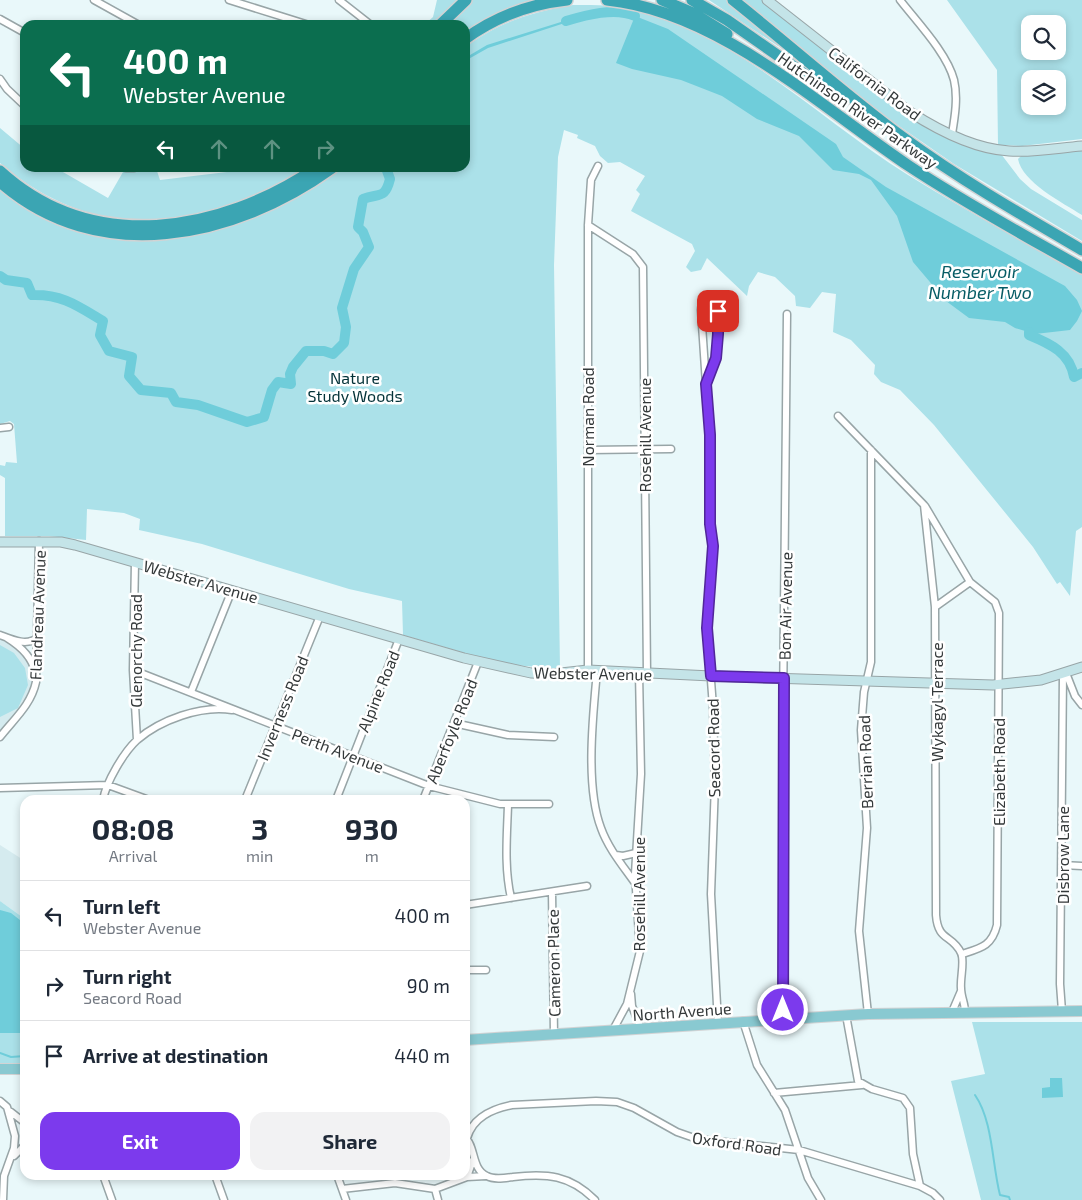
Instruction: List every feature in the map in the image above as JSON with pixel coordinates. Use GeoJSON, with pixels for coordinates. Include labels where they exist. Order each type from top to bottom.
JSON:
{"type":"FeatureCollection","features":[{"type":"Feature","properties":{"kind":"highway"},"geometry":{"type":"LineString","coordinates":[[445,20],[466,0]]}},
{"type":"Feature","properties":{"kind":"highway"},"geometry":{"type":"LineString","coordinates":[[470,36],[484,26],[511,14],[540,4],[567,0]]}},
{"type":"Feature","properties":{"kind":"highway","name":"Hutchinson River Parkway"},"geometry":{"type":"LineString","coordinates":[[607,0],[649,8],[678,17],[712,33],[760,62],[925,177],[1082,268]]}},
{"type":"Feature","properties":{"kind":"highway"},"geometry":{"type":"LineString","coordinates":[[662,0],[693,13],[719,28],[760,62]]}},
{"type":"Feature","properties":{"kind":"highway"},"geometry":{"type":"LineString","coordinates":[[692,0],[727,20],[840,99],[880,121]]}},
{"type":"Feature","properties":{"kind":"highway","name":"Hutchinson River Parkway"},"geometry":{"type":"LineString","coordinates":[[733,0],[821,75],[880,121],[967,181],[1082,250]]}},
{"type":"Feature","properties":{"kind":"highway"},"geometry":{"type":"LineString","coordinates":[[0,170],[28,192],[66,212],[100,222],[143,226],[183,223],[226,212],[267,196],[309,172]]}},
{"type":"Feature","properties":{"kind":"highway"},"geometry":{"type":"LineString","coordinates":[[0,182],[38,209],[73,224],[112,233],[151,235],[197,230],[246,215],[295,192],[326,172]]}},
{"type":"Feature","properties":{"kind":"main road","name":"North Avenue"},"geometry":{"type":"LineString","coordinates":[[470,1040],[846,1015],[1082,1011]]}},
{"type":"Feature","properties":{"kind":"main road"},"geometry":{"type":"LineString","coordinates":[[0,1069],[20,1069]]}},
{"type":"Feature","properties":{"kind":"street"},"geometry":{"type":"LineString","coordinates":[[94,0],[130,20]]}},
{"type":"Feature","properties":{"kind":"street"},"geometry":{"type":"LineString","coordinates":[[228,0],[245,2],[295,20]]}},
{"type":"Feature","properties":{"kind":"street"},"geometry":{"type":"LineString","coordinates":[[339,0],[365,20]]}},
{"type":"Feature","properties":{"kind":"street","name":"California Road"},"geometry":{"type":"LineString","coordinates":[[768,0],[910,112],[952,134],[982,147],[1018,152],[1082,146]]}},
{"type":"Feature","properties":{"kind":"street"},"geometry":{"type":"LineString","coordinates":[[900,0],[938,49],[954,79],[956,104],[952,134]]}},
{"type":"Feature","properties":{"kind":"street"},"geometry":{"type":"LineString","coordinates":[[0,19],[20,30]]}},
{"type":"Feature","properties":{"kind":"street"},"geometry":{"type":"LineString","coordinates":[[0,79],[20,101]]}},
{"type":"Feature","properties":{"kind":"street","name":"Norman Road"},"geometry":{"type":"LineString","coordinates":[[598,166],[591,180],[588,225],[588,450],[594,805],[601,829],[636,884]]}},
{"type":"Feature","properties":{"kind":"street","name":"Rosehill Avenue"},"geometry":{"type":"LineString","coordinates":[[588,225],[633,254],[640,260],[643,267],[643,673],[641,774],[636,853],[640,951],[631,993],[612,1030]]}},
{"type":"Feature","properties":{"kind":"street","name":"Seacord Road"},"geometry":{"type":"LineString","coordinates":[[706,384],[716,358],[719,325],[717,303],[714,299],[706,298],[702,302],[701,310],[706,384],[710,435],[710,524],[713,546],[707,628],[711,676],[715,783],[711,894],[718,1023]]}},
{"type":"Feature","properties":{"kind":"street","name":"Bon Air Avenue"},"geometry":{"type":"LineString","coordinates":[[784,1018],[784,678],[788,314]]}},
{"type":"Feature","properties":{"kind":"street"},"geometry":{"type":"LineString","coordinates":[[838,416],[924,505]]}},
{"type":"Feature","properties":{"kind":"street"},"geometry":{"type":"LineString","coordinates":[[0,428],[9,427]]}},
{"type":"Feature","properties":{"kind":"street"},"geometry":{"type":"LineString","coordinates":[[588,450],[671,449]]}},
{"type":"Feature","properties":{"kind":"street","name":"Berrian Road"},"geometry":{"type":"LineString","coordinates":[[868,1014],[859,931],[867,828],[861,730],[871,662],[871,450]]}},
{"type":"Feature","properties":{"kind":"street","name":"Elizabeth Road"},"geometry":{"type":"LineString","coordinates":[[924,505],[970,582],[992,598],[998,607],[997,925],[992,940],[988,945],[962,954]]}},
{"type":"Feature","properties":{"kind":"street","name":"Wykagyl Terrace"},"geometry":{"type":"LineString","coordinates":[[924,505],[935,607],[936,925],[941,934],[954,943],[962,954]]}},
{"type":"Feature","properties":{"kind":"street","name":"Webster Avenue"},"geometry":{"type":"LineString","coordinates":[[0,542],[39,541],[75,545],[478,662],[531,673],[552,674],[592,670],[711,676],[998,685],[1022,683],[1082,667]]}},
{"type":"Feature","properties":{"kind":"street","name":"Flandreau Avenue"},"geometry":{"type":"LineString","coordinates":[[0,737],[19,716],[34,691],[36,682],[39,541]]}},
{"type":"Feature","properties":{"kind":"street","name":"Glenorchy Road"},"geometry":{"type":"LineString","coordinates":[[135,562],[133,670],[137,740]]}},
{"type":"Feature","properties":{"kind":"street"},"geometry":{"type":"LineString","coordinates":[[935,607],[970,582]]}},
{"type":"Feature","properties":{"kind":"street"},"geometry":{"type":"LineString","coordinates":[[192,692],[232,590]]}},
{"type":"Feature","properties":{"kind":"street","name":"Inverness Road"},"geometry":{"type":"LineString","coordinates":[[247,795],[320,616]]}},
{"type":"Feature","properties":{"kind":"street"},"geometry":{"type":"LineString","coordinates":[[3,636],[24,642],[32,642],[38,638]]}},
{"type":"Feature","properties":{"kind":"street"},"geometry":{"type":"LineString","coordinates":[[3,636],[26,653],[34,669],[36,682]]}},
{"type":"Feature","properties":{"kind":"street","name":"Alpine Road"},"geometry":{"type":"LineString","coordinates":[[338,795],[399,639]]}},
{"type":"Feature","properties":{"kind":"street","name":"Aberfoyle Road"},"geometry":{"type":"LineString","coordinates":[[425,795],[478,662]]}},
{"type":"Feature","properties":{"kind":"street","name":"Perth Avenue"},"geometry":{"type":"LineString","coordinates":[[133,670],[429,786],[462,795]]}},
{"type":"Feature","properties":{"kind":"street"},"geometry":{"type":"LineString","coordinates":[[1065,673],[1075,696],[1082,705]]}},
{"type":"Feature","properties":{"kind":"street","name":"Disbrow Lane"},"geometry":{"type":"LineString","coordinates":[[1062,1011],[1060,984],[1065,673]]}},
{"type":"Feature","properties":{"kind":"street"},"geometry":{"type":"LineString","coordinates":[[1064,698],[1075,696]]}},
{"type":"Feature","properties":{"kind":"street"},"geometry":{"type":"LineString","coordinates":[[105,795],[116,768],[137,740],[169,721],[191,713],[215,709],[247,714]]}},
{"type":"Feature","properties":{"kind":"street"},"geometry":{"type":"LineString","coordinates":[[454,723],[508,735],[554,738]]}},
{"type":"Feature","properties":{"kind":"street"},"geometry":{"type":"LineString","coordinates":[[0,788],[108,785],[135,795]]}},
{"type":"Feature","properties":{"kind":"street","name":"Perth Avenue"},"geometry":{"type":"LineString","coordinates":[[470,797],[508,805],[549,804]]}},
{"type":"Feature","properties":{"kind":"street"},"geometry":{"type":"LineString","coordinates":[[508,805],[506,855],[511,898]]}},
{"type":"Feature","properties":{"kind":"street"},"geometry":{"type":"LineString","coordinates":[[616,855],[623,856],[636,853]]}},
{"type":"Feature","properties":{"kind":"street"},"geometry":{"type":"LineString","coordinates":[[1062,865],[1082,866]]}},
{"type":"Feature","properties":{"kind":"street"},"geometry":{"type":"LineString","coordinates":[[470,904],[587,886]]}},
{"type":"Feature","properties":{"kind":"street","name":"Cameron Place"},"geometry":{"type":"LineString","coordinates":[[552,892],[554,1035]]}},
{"type":"Feature","properties":{"kind":"street"},"geometry":{"type":"LineString","coordinates":[[962,954],[960,991],[965,1012]]}},
{"type":"Feature","properties":{"kind":"street"},"geometry":{"type":"LineString","coordinates":[[470,970],[486,970]]}},
{"type":"Feature","properties":{"kind":"street"},"geometry":{"type":"LineString","coordinates":[[952,1012],[960,991]]}},
{"type":"Feature","properties":{"kind":"street","name":"Rosehill Avenue"},"geometry":{"type":"LineString","coordinates":[[631,993],[632,1006],[641,1029]]}},
{"type":"Feature","properties":{"kind":"street"},"geometry":{"type":"LineString","coordinates":[[846,1015],[857,1078],[862,1085]]}},
{"type":"Feature","properties":{"kind":"street"},"geometry":{"type":"LineString","coordinates":[[743,1021],[757,1065],[791,1124],[808,1178],[821,1200]]}},
{"type":"Feature","properties":{"kind":"street"},"geometry":{"type":"LineString","coordinates":[[774,1093],[862,1085],[903,1098],[910,1108],[913,1154],[920,1186]]}},
{"type":"Feature","properties":{"kind":"street"},"geometry":{"type":"LineString","coordinates":[[0,1101],[20,1119]]}},
{"type":"Feature","properties":{"kind":"street","name":"Oxford Road"},"geometry":{"type":"LineString","coordinates":[[470,1122],[477,1120],[490,1111],[512,1105],[604,1101],[634,1108],[668,1128],[696,1139],[799,1150],[920,1186],[933,1193],[940,1200]]}},
{"type":"Feature","properties":{"kind":"street"},"geometry":{"type":"LineString","coordinates":[[3,1200],[4,1176],[14,1148],[15,1136],[7,1107]]}},
{"type":"Feature","properties":{"kind":"street"},"geometry":{"type":"LineString","coordinates":[[470,1129],[477,1120]]}},
{"type":"Feature","properties":{"kind":"street"},"geometry":{"type":"LineString","coordinates":[[470,1149],[474,1160],[486,1176]]}},
{"type":"Feature","properties":{"kind":"street"},"geometry":{"type":"LineString","coordinates":[[0,1175],[20,1151]]}},
{"type":"Feature","properties":{"kind":"street"},"geometry":{"type":"LineString","coordinates":[[470,1169],[474,1160]]}},
{"type":"Feature","properties":{"kind":"street"},"geometry":{"type":"LineString","coordinates":[[470,1176],[495,1178],[534,1175],[557,1177],[575,1183],[595,1200]]}},
{"type":"Feature","properties":{"kind":"street"},"geometry":{"type":"LineString","coordinates":[[105,1180],[112,1200]]}},
{"type":"Feature","properties":{"kind":"street"},"geometry":{"type":"LineString","coordinates":[[217,1180],[224,1200]]}},
{"type":"Feature","properties":{"kind":"street"},"geometry":{"type":"LineString","coordinates":[[339,1180],[346,1200]]}},
{"type":"Feature","properties":{"kind":"street"},"geometry":{"type":"LineString","coordinates":[[342,1188],[395,1183],[435,1189],[457,1180]]}},
{"type":"Feature","properties":{"kind":"street"},"geometry":{"type":"LineString","coordinates":[[435,1189],[438,1200]]}},
{"type":"Feature","properties":{"kind":"street"},"geometry":{"type":"LineString","coordinates":[[0,1197],[3,1200]]}},
{"type":"Feature","properties":{"kind":"shaded area"},"geometry":{"type":"Polygon","coordinates":[[[0,637],[18,649],[29,664],[33,684],[18,714],[0,734],[0,637]]]}},
{"type":"Feature","properties":{"kind":"shaded area"},"geometry":{"type":"Polygon","coordinates":[[[0,845],[20,858],[20,915],[0,901],[0,845]]]}},
{"type":"Feature","properties":{"kind":"green space"},"geometry":{"type":"Polygon","coordinates":[[[437,0],[459,0],[439,20],[430,20],[433,17],[437,0]]]}},
{"type":"Feature","properties":{"kind":"green space"},"geometry":{"type":"Polygon","coordinates":[[[472,0],[543,0],[470,33],[470,20],[450,20],[472,0]]]}},
{"type":"Feature","properties":{"kind":"green space"},"geometry":{"type":"Polygon","coordinates":[[[709,0],[726,0],[779,45],[778,46],[709,0]]]}},
{"type":"Feature","properties":{"kind":"green space"},"geometry":{"type":"Polygon","coordinates":[[[741,0],[763,0],[910,115],[1001,154],[1020,179],[1031,189],[1082,220],[1082,241],[954,164],[873,108],[741,0]]]}},
{"type":"Feature","properties":{"kind":"green space"},"geometry":{"type":"Polygon","coordinates":[[[947,0],[1082,0],[1082,139],[1022,146],[998,145],[997,70],[947,0]]]}},
{"type":"Feature","properties":{"kind":"green space","name":"Nature Study Woods"},"geometry":{"type":"Polygon","coordinates":[[[573,5],[616,6],[641,11],[677,23],[712,40],[779,82],[876,154],[908,175],[1082,275],[1082,527],[1076,531],[1070,596],[1060,582],[1057,584],[1033,547],[934,425],[900,390],[881,382],[874,374],[875,365],[851,340],[833,332],[836,294],[822,292],[810,308],[796,306],[795,296],[775,277],[758,272],[749,286],[747,296],[707,258],[701,270],[691,272],[686,267],[695,251],[692,244],[631,211],[640,194],[636,190],[645,176],[620,162],[608,163],[600,156],[595,146],[577,138],[578,135],[564,130],[558,157],[554,265],[560,669],[502,664],[403,635],[402,601],[349,589],[202,544],[139,530],[140,519],[124,513],[87,509],[86,540],[49,536],[5,536],[5,478],[0,475],[0,465],[5,466],[6,462],[17,463],[14,424],[10,421],[0,424],[0,190],[32,213],[66,228],[102,237],[140,240],[177,238],[215,231],[251,219],[291,200],[334,172],[470,172],[470,44],[504,24],[542,11],[573,5]]]}},
{"type":"Feature","properties":{"kind":"green space"},"geometry":{"type":"Polygon","coordinates":[[[0,128],[20,145],[20,172],[63,172],[108,198],[123,172],[157,172],[160,180],[227,172],[300,172],[268,189],[229,205],[190,216],[152,221],[113,218],[75,208],[38,190],[0,163],[0,128]]]}},
{"type":"Feature","properties":{"kind":"green space"},"geometry":{"type":"Polygon","coordinates":[[[1082,150],[1082,215],[1035,184],[1021,168],[1018,159],[1022,155],[1082,150]]]}},
{"type":"Feature","properties":{"kind":"green space"},"geometry":{"type":"Polygon","coordinates":[[[0,645],[14,653],[25,668],[28,685],[18,708],[0,717],[0,645]]]}},
{"type":"Feature","properties":{"kind":"green space"},"geometry":{"type":"Polygon","coordinates":[[[0,901],[20,915],[20,1066],[0,1067],[0,901]]]}},
{"type":"Feature","properties":{"kind":"green space"},"geometry":{"type":"Polygon","coordinates":[[[972,1022],[1082,1022],[1082,1200],[981,1200],[951,1081],[985,1074],[972,1022]]]}},
{"type":"Feature","properties":{"kind":"water","name":"Reservoir Number Two"},"geometry":{"type":"Polygon","coordinates":[[[635,16],[668,29],[836,144],[843,157],[886,187],[1065,286],[1077,300],[1082,311],[1077,321],[1070,330],[1035,334],[1015,328],[1005,322],[969,318],[946,301],[913,262],[897,216],[871,180],[859,174],[833,170],[799,136],[757,119],[722,96],[681,80],[632,69],[616,63],[635,16]]]}},
{"type":"Feature","properties":{"kind":"water"},"geometry":{"type":"Polygon","coordinates":[[[577,17],[577,19],[488,48],[470,58],[470,55],[487,45],[577,17]]]}},
{"type":"Feature","properties":{"kind":"water"},"geometry":{"type":"Polygon","coordinates":[[[0,910],[11,913],[20,920],[20,1033],[0,1033],[0,910]]]}},
{"type":"Feature","properties":{"kind":"water"},"geometry":{"type":"Polygon","coordinates":[[[1050,1078],[1062,1078],[1063,1097],[1042,1098],[1042,1088],[1050,1087],[1050,1078]]]}},
{"type":"Feature","properties":{"kind":"waterway"},"geometry":{"type":"LineString","coordinates":[[566,21],[591,14],[610,12],[627,13],[635,16]]}},
{"type":"Feature","properties":{"kind":"waterway"},"geometry":{"type":"LineString","coordinates":[[0,276],[6,280],[27,283],[32,295],[43,295],[61,299],[103,321],[100,335],[109,351],[132,357],[129,376],[141,390],[171,393],[176,402],[198,405],[247,422],[264,417],[272,390],[278,382],[291,384],[290,374],[293,367],[306,351],[324,351],[333,354],[344,343],[346,327],[342,308],[354,269],[369,247],[363,232],[358,227],[363,199],[384,193],[390,179],[387,172]]}},
{"type":"Feature","properties":{"kind":"waterway"},"geometry":{"type":"LineString","coordinates":[[1029,332],[1029,335],[1058,350],[1068,362],[1074,377],[1082,373]]}},
{"type":"Feature","properties":{"kind":"waterway"},"geometry":{"type":"LineString","coordinates":[[0,1053],[11,1057],[20,1056]]}},
{"type":"Feature","properties":{"kind":"waterway"},"geometry":{"type":"LineString","coordinates":[[975,1095],[981,1105],[989,1130],[1000,1195],[1009,1197],[1010,1200]]}},
{"type":"Feature","properties":{"kind":"route"},"geometry":{"type":"LineString","coordinates":[[718,311],[719,325],[716,358],[706,384],[710,435],[710,524],[713,546],[707,628],[711,676],[784,678],[783,1010]]}}]}
